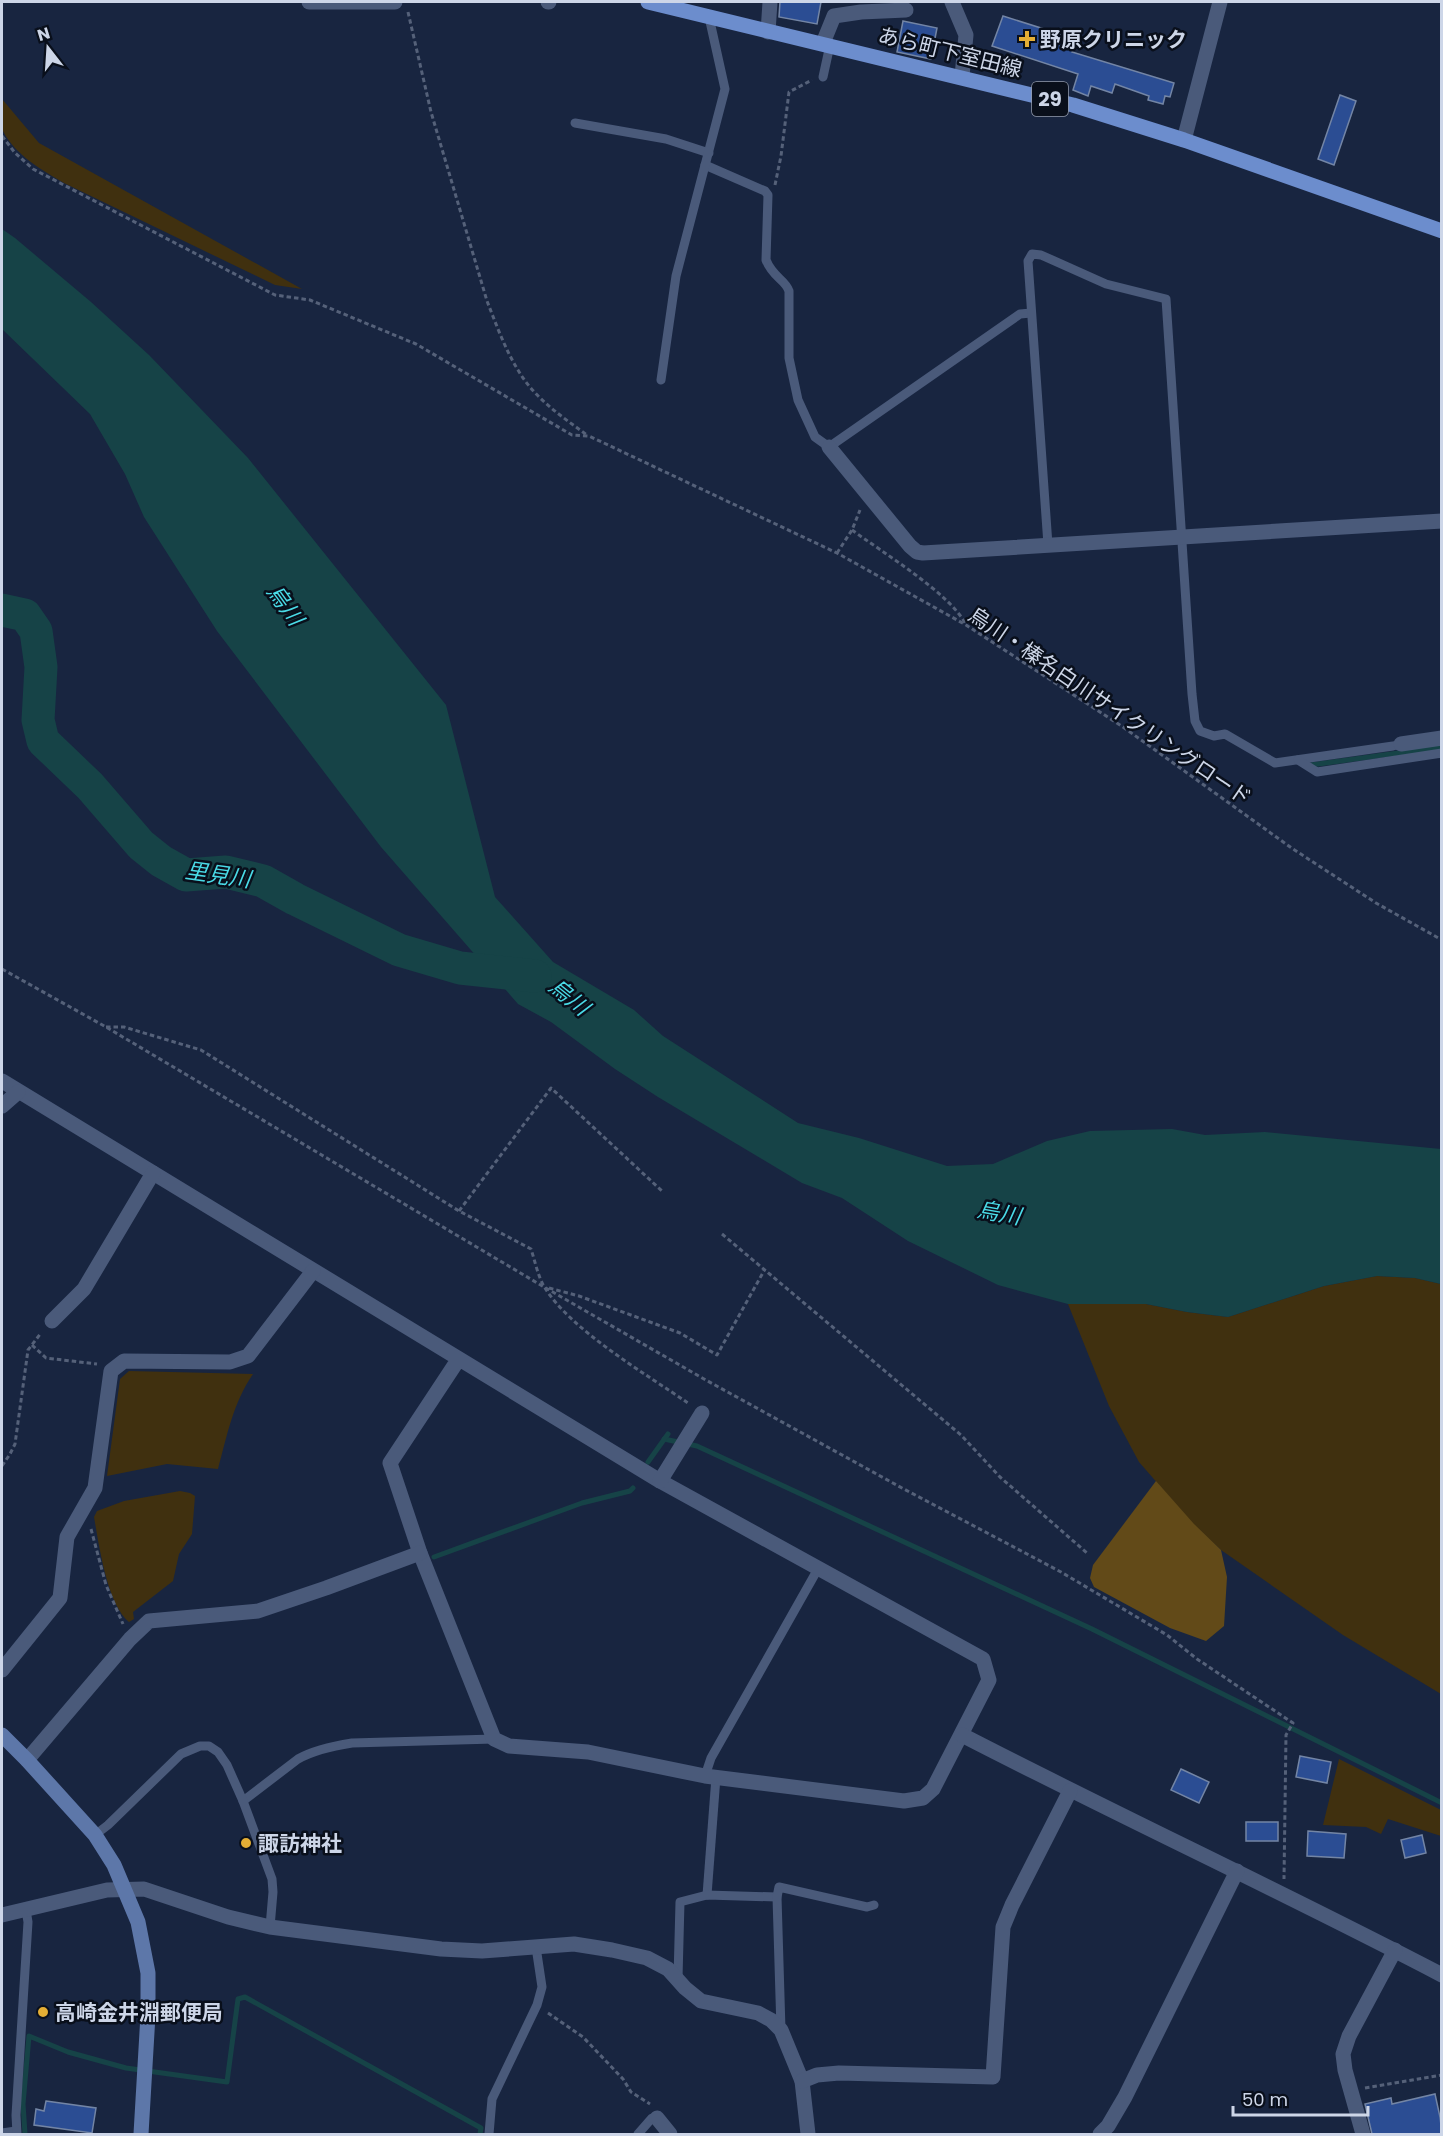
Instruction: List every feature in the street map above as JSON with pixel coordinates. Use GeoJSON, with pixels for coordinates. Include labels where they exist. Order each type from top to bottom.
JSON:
{"type":"FeatureCollection","features":[{"type":"Feature","properties":{"kind":"main road","name":"あら町下室田線"},"geometry":{"type":"LineString","coordinates":[[648,2],[962,76],[1073,105],[1184,140],[1442,231]]}},
{"type":"Feature","properties":{"kind":"street"},"geometry":{"type":"LineString","coordinates":[[309,2],[395,2]]}},
{"type":"Feature","properties":{"kind":"street"},"geometry":{"type":"LineString","coordinates":[[768,32],[770,2]]}},
{"type":"Feature","properties":{"kind":"street"},"geometry":{"type":"LineString","coordinates":[[952,2],[966,35],[962,76]]}},
{"type":"Feature","properties":{"kind":"street"},"geometry":{"type":"LineString","coordinates":[[1184,140],[1220,2]]}},
{"type":"Feature","properties":{"kind":"street"},"geometry":{"type":"LineString","coordinates":[[827,44],[834,16],[906,10]]}},
{"type":"Feature","properties":{"kind":"street"},"geometry":{"type":"LineString","coordinates":[[829,447],[910,546],[922,553],[1442,521]]}},
{"type":"Feature","properties":{"kind":"street"},"geometry":{"type":"LineString","coordinates":[[1401,744],[1442,738]]}},
{"type":"Feature","properties":{"kind":"street"},"geometry":{"type":"LineString","coordinates":[[2,1081],[660,1481],[983,1659],[989,1680],[933,1789],[923,1798],[904,1801],[710,1776],[588,1752],[509,1746],[494,1739],[420,1553],[390,1462],[458,1360]]}},
{"type":"Feature","properties":{"kind":"street"},"geometry":{"type":"LineString","coordinates":[[2,1106],[18,1092]]}},
{"type":"Feature","properties":{"kind":"street"},"geometry":{"type":"LineString","coordinates":[[52,1321],[84,1289],[153,1173]]}},
{"type":"Feature","properties":{"kind":"street"},"geometry":{"type":"LineString","coordinates":[[2,1670],[60,1598],[67,1538],[86,1508],[95,1488],[111,1371],[124,1361],[230,1362],[248,1356],[313,1271]]}},
{"type":"Feature","properties":{"kind":"street"},"geometry":{"type":"LineString","coordinates":[[660,1481],[702,1413]]}},
{"type":"Feature","properties":{"kind":"street"},"geometry":{"type":"LineString","coordinates":[[27,1760],[148,1621],[258,1611],[420,1553]]}},
{"type":"Feature","properties":{"kind":"street"},"geometry":{"type":"LineString","coordinates":[[2,1735],[95,1835],[114,1865],[138,1922],[148,1973],[148,2015],[141,2134]]}},
{"type":"Feature","properties":{"kind":"street"},"geometry":{"type":"LineString","coordinates":[[962,1735],[1442,1975]]}},
{"type":"Feature","properties":{"kind":"street"},"geometry":{"type":"LineString","coordinates":[[802,2081],[817,2075],[839,2073],[993,2077],[1003,1927],[1070,1791]]}},
{"type":"Feature","properties":{"kind":"street"},"geometry":{"type":"LineString","coordinates":[[1100,2134],[1108,2126],[1125,2097],[1237,1871]]}},
{"type":"Feature","properties":{"kind":"street"},"geometry":{"type":"LineString","coordinates":[[2,1915],[107,1890],[144,1889],[228,1917],[270,1927],[441,1949],[482,1951],[574,1944],[647,1958],[668,1969],[685,1988],[701,2001],[758,2013],[771,2020],[781,2030],[802,2081],[808,2134]]}},
{"type":"Feature","properties":{"kind":"street"},"geometry":{"type":"LineString","coordinates":[[1363,2134],[1345,2070],[1343,2054],[1349,2036],[1395,1950]]}},
{"type":"Feature","properties":{"kind":"street"},"geometry":{"type":"LineString","coordinates":[[657,2118],[670,2134]]}},
{"type":"Feature","properties":{"kind":"lane"},"geometry":{"type":"LineString","coordinates":[[661,380],[676,276],[725,89],[708,17]]}},
{"type":"Feature","properties":{"kind":"lane"},"geometry":{"type":"LineString","coordinates":[[823,77],[827,44]]}},
{"type":"Feature","properties":{"kind":"lane"},"geometry":{"type":"LineString","coordinates":[[575,123],[666,139],[709,153]]}},
{"type":"Feature","properties":{"kind":"lane"},"geometry":{"type":"LineString","coordinates":[[705,165],[765,191],[768,195],[766,260],[770,270],[787,285],[789,291],[789,358],[795,390],[815,436],[829,447],[1020,314],[1031,313]]}},
{"type":"Feature","properties":{"kind":"lane"},"geometry":{"type":"LineString","coordinates":[[1048,545],[1028,261],[1032,254],[1041,255],[1106,284],[1166,299],[1192,694],[1196,722],[1200,731],[1214,736],[1225,734],[1275,763],[1442,753]]}},
{"type":"Feature","properties":{"kind":"lane"},"geometry":{"type":"LineString","coordinates":[[1298,760],[1317,772],[1376,756],[1401,744]]}},
{"type":"Feature","properties":{"kind":"lane"},"geometry":{"type":"LineString","coordinates":[[707,1895],[711,1758],[819,1567]]}},
{"type":"Feature","properties":{"kind":"lane"},"geometry":{"type":"LineString","coordinates":[[243,1801],[298,1759],[335,1746],[351,1743],[494,1739]]}},
{"type":"Feature","properties":{"kind":"lane"},"geometry":{"type":"LineString","coordinates":[[95,1835],[181,1754],[200,1746],[209,1746],[218,1752],[227,1765],[272,1879],[270,1927]]}},
{"type":"Feature","properties":{"kind":"lane"},"geometry":{"type":"LineString","coordinates":[[781,2030],[777,1897],[779,1887],[867,1907],[874,1905]]}},
{"type":"Feature","properties":{"kind":"lane"},"geometry":{"type":"LineString","coordinates":[[678,1978],[680,1902],[707,1895],[777,1897]]}},
{"type":"Feature","properties":{"kind":"lane"},"geometry":{"type":"LineString","coordinates":[[2,2133],[17,2133],[28,1922],[26,1910]]}},
{"type":"Feature","properties":{"kind":"lane"},"geometry":{"type":"LineString","coordinates":[[489,2134],[492,2099],[537,2005],[542,1987],[536,1947]]}},
{"type":"Feature","properties":{"kind":"lane"},"geometry":{"type":"LineString","coordinates":[[638,2134],[652,2118],[657,2118]]}},
{"type":"Feature","properties":{"kind":"path","name":"烏川・榛名白川サイクリングロード"},"geometry":{"type":"LineString","coordinates":[[408,11],[431,112],[497,328],[518,371],[535,392],[557,413],[589,436],[837,553],[966,625],[1123,727],[1293,849],[1376,903],[1442,940]]}},
{"type":"Feature","properties":{"kind":"path"},"geometry":{"type":"LineString","coordinates":[[774,189],[782,156],[789,92],[823,77]]}},
{"type":"Feature","properties":{"kind":"path","name":"烏川・榛名白川サイクリングロード"},"geometry":{"type":"LineString","coordinates":[[2,136],[33,169],[243,279],[275,295],[309,300],[416,344],[572,435],[589,436]]}},
{"type":"Feature","properties":{"kind":"path"},"geometry":{"type":"LineString","coordinates":[[837,553],[852,530],[942,596],[960,614],[966,625]]}},
{"type":"Feature","properties":{"kind":"path"},"geometry":{"type":"LineString","coordinates":[[2,969],[106,1027],[544,1287],[704,1379],[1061,1572],[1167,1635],[1197,1659],[1293,1723],[1286,1735],[1283,1895]]}},
{"type":"Feature","properties":{"kind":"path"},"geometry":{"type":"LineString","coordinates":[[106,1027],[124,1027],[201,1050],[459,1211],[531,1248],[544,1287],[568,1315],[600,1341],[702,1413]]}},
{"type":"Feature","properties":{"kind":"path"},"geometry":{"type":"LineString","coordinates":[[459,1211],[550,1088],[662,1191]]}},
{"type":"Feature","properties":{"kind":"path"},"geometry":{"type":"LineString","coordinates":[[722,1234],[961,1435],[1000,1477],[1087,1553]]}},
{"type":"Feature","properties":{"kind":"path"},"geometry":{"type":"LineString","coordinates":[[544,1287],[579,1296],[680,1333],[717,1355],[765,1269]]}},
{"type":"Feature","properties":{"kind":"path"},"geometry":{"type":"LineString","coordinates":[[2,1466],[15,1444],[28,1350],[52,1321]]}},
{"type":"Feature","properties":{"kind":"path"},"geometry":{"type":"LineString","coordinates":[[32,1343],[32,1346],[46,1358],[99,1365],[111,1371]]}},
{"type":"Feature","properties":{"kind":"path"},"geometry":{"type":"LineString","coordinates":[[86,1508],[106,1585],[130,1639]]}},
{"type":"Feature","properties":{"kind":"path"},"geometry":{"type":"LineString","coordinates":[[537,2005],[583,2037],[623,2079],[631,2092],[656,2108],[657,2118]]}},
{"type":"Feature","properties":{"kind":"path"},"geometry":{"type":"LineString","coordinates":[[1352,2090],[1442,2075]]}},
{"type":"Feature","properties":{"kind":"shaded area"},"geometry":{"type":"Polygon","coordinates":[[[2,99],[39,143],[302,289],[275,285],[47,173],[22,155],[8,140],[1,124],[2,99]]]}},
{"type":"Feature","properties":{"kind":"shaded area"},"geometry":{"type":"Polygon","coordinates":[[[1377,1276],[1415,1278],[1441,1284],[1441,1694],[1343,1635],[1221,1550],[1194,1525],[1139,1462],[1109,1406],[1068,1304],[1146,1304],[1228,1317],[1324,1286],[1377,1276]]]}},
{"type":"Feature","properties":{"kind":"shaded area"},"geometry":{"type":"Polygon","coordinates":[[[129,1371],[253,1374],[240,1396],[218,1469],[167,1464],[107,1476],[120,1379],[129,1371]]]}},
{"type":"Feature","properties":{"kind":"shaded area"},"geometry":{"type":"Polygon","coordinates":[[[1156,1481],[1194,1524],[1221,1550],[1227,1577],[1224,1626],[1206,1641],[1170,1628],[1094,1587],[1090,1578],[1093,1565],[1156,1481]]]}},
{"type":"Feature","properties":{"kind":"shaded area"},"geometry":{"type":"Polygon","coordinates":[[[180,1491],[195,1496],[192,1534],[179,1554],[173,1581],[133,1612],[134,1619],[129,1622],[121,1613],[110,1588],[101,1558],[94,1517],[97,1511],[124,1501],[180,1491]]]}},
{"type":"Feature","properties":{"kind":"shaded area"},"geometry":{"type":"Polygon","coordinates":[[[1339,1759],[1441,1810],[1441,1836],[1388,1819],[1381,1834],[1366,1827],[1323,1825],[1339,1759]]]}},
{"type":"Feature","properties":{"kind":"water","name":"烏川"},"geometry":{"type":"Polygon","coordinates":[[[2,229],[91,302],[149,355],[248,458],[446,705],[495,897],[553,962],[634,1010],[663,1036],[798,1123],[859,1138],[947,1166],[993,1164],[1047,1141],[1090,1131],[1172,1129],[1205,1135],[1265,1132],[1441,1149],[1441,1284],[1415,1278],[1377,1276],[1324,1286],[1228,1317],[1146,1304],[1068,1304],[998,1285],[908,1241],[842,1198],[802,1183],[658,1097],[551,1022],[518,1004],[381,847],[217,631],[144,517],[125,474],[90,414],[2,329],[2,229]]]}},
{"type":"Feature","properties":{"kind":"building"},"geometry":{"type":"Polygon","coordinates":[[[780,2],[821,2],[817,24],[779,17],[780,2]]]}},
{"type":"Feature","properties":{"kind":"building"},"geometry":{"type":"Polygon","coordinates":[[[1003,16],[1076,39],[1072,52],[1174,83],[1170,97],[1165,96],[1163,104],[1148,100],[1149,96],[1115,84],[1112,93],[1091,86],[1088,96],[1073,90],[1078,74],[992,46],[1003,16]]]}},
{"type":"Feature","properties":{"kind":"building"},"geometry":{"type":"Polygon","coordinates":[[[903,21],[937,28],[931,59],[897,52],[903,21]]]}},
{"type":"Feature","properties":{"kind":"building"},"geometry":{"type":"Polygon","coordinates":[[[1340,95],[1356,101],[1334,165],[1318,159],[1340,95]]]}},
{"type":"Feature","properties":{"kind":"building"},"geometry":{"type":"Polygon","coordinates":[[[1300,1756],[1331,1762],[1327,1783],[1296,1777],[1300,1756]]]}},
{"type":"Feature","properties":{"kind":"building"},"geometry":{"type":"Polygon","coordinates":[[[1181,1769],[1209,1782],[1199,1803],[1171,1790],[1181,1769]]]}},
{"type":"Feature","properties":{"kind":"building"},"geometry":{"type":"Polygon","coordinates":[[[1246,1822],[1278,1822],[1278,1841],[1246,1841],[1246,1822]]]}},
{"type":"Feature","properties":{"kind":"building"},"geometry":{"type":"Polygon","coordinates":[[[1308,1831],[1346,1834],[1344,1858],[1307,1856],[1308,1831]]]}},
{"type":"Feature","properties":{"kind":"building"},"geometry":{"type":"Polygon","coordinates":[[[1422,1835],[1426,1853],[1405,1858],[1401,1840],[1422,1835]]]}},
{"type":"Feature","properties":{"kind":"building"},"geometry":{"type":"Polygon","coordinates":[[[1435,2094],[1442,2134],[1372,2134],[1365,2104],[1391,2098],[1392,2104],[1435,2094]]]}},
{"type":"Feature","properties":{"kind":"building"},"geometry":{"type":"Polygon","coordinates":[[[46,2101],[96,2108],[92,2133],[34,2125],[36,2109],[44,2111],[46,2101]]]}},
{"type":"Feature","properties":{"kind":"waterway","name":"里見川"},"geometry":{"type":"LineString","coordinates":[[2,610],[25,615],[36,631],[41,667],[38,720],[43,741],[90,786],[141,845],[161,861],[186,875],[226,872],[263,881],[399,950],[460,968],[535,976]]}},
{"type":"Feature","properties":{"kind":"waterway"},"geometry":{"type":"LineString","coordinates":[[1311,765],[1442,747]]}},
{"type":"Feature","properties":{"kind":"waterway"},"geometry":{"type":"LineString","coordinates":[[648,1462],[668,1434]]}},
{"type":"Feature","properties":{"kind":"waterway"},"geometry":{"type":"LineString","coordinates":[[664,1439],[697,1446],[1092,1629],[1442,1803]]}},
{"type":"Feature","properties":{"kind":"waterway"},"geometry":{"type":"LineString","coordinates":[[434,1557],[582,1503],[630,1491],[633,1488]]}},
{"type":"Feature","properties":{"kind":"waterway"},"geometry":{"type":"LineString","coordinates":[[25,2134],[23,2104],[29,2036],[68,2052],[126,2068],[227,2082],[238,1999],[245,1997],[481,2128],[480,2134]]}},
{"type":"Feature","properties":{"kind":"place","name":"野原クリニック"},"geometry":{"type":"Point","coordinates":[1027,39]}},
{"type":"Feature","properties":{"kind":"place","name":"諏訪神社"},"geometry":{"type":"Point","coordinates":[246,1843]}},
{"type":"Feature","properties":{"kind":"place","name":"高崎金井淵郵便局"},"geometry":{"type":"Point","coordinates":[43,2012]}}]}
